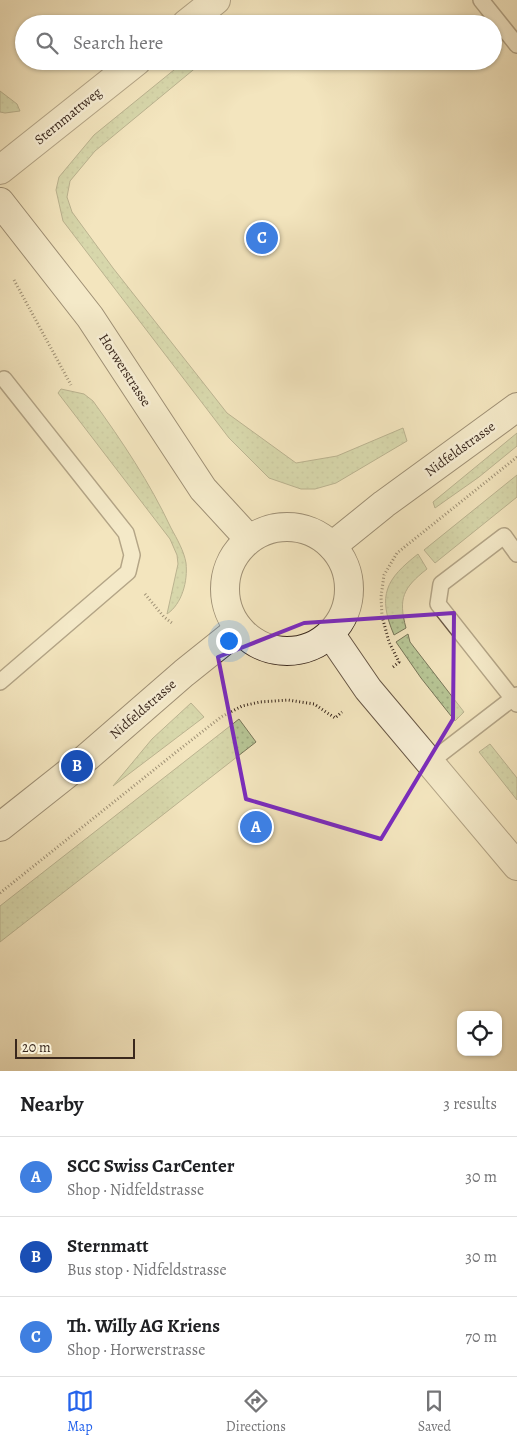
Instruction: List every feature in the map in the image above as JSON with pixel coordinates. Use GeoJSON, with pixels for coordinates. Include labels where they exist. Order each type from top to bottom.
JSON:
{"type":"FeatureCollection","features":[{"type":"Feature","properties":{"kind":"street"},"geometry":{"type":"LineString","coordinates":[[197,15],[216,0]]}},
{"type":"Feature","properties":{"kind":"street","name":"Sternmattweg"},"geometry":{"type":"LineString","coordinates":[[0,170],[126,70]]}},
{"type":"Feature","properties":{"kind":"street","name":"Horwerstrasse"},"geometry":{"type":"LineString","coordinates":[[0,202],[90,317],[203,489],[249,539]]}},
{"type":"Feature","properties":{"kind":"street","name":"Nidfeldstrasse"},"geometry":{"type":"LineString","coordinates":[[332,546],[384,504],[517,407]]}},
{"type":"Feature","properties":{"kind":"street"},"geometry":{"type":"LineString","coordinates":[[276,527],[292,527],[307,530],[320,536],[332,546],[342,559],[348,574],[350,590],[348,606],[341,621],[331,634],[317,644],[301,651],[284,652],[267,649],[252,641],[239,629],[230,615],[226,599],[225,582],[229,566],[237,552],[249,539],[276,527]]}},
{"type":"Feature","properties":{"kind":"street","name":"Nidfeldstrasse"},"geometry":{"type":"LineString","coordinates":[[0,827],[77,766],[184,673],[239,629]]}},
{"type":"Feature","properties":{"kind":"street"},"geometry":{"type":"LineString","coordinates":[[331,634],[368,689],[517,866]]}},
{"type":"Feature","properties":{"kind":"lane"},"geometry":{"type":"LineString","coordinates":[[481,0],[493,15]]}},
{"type":"Feature","properties":{"kind":"lane"},"geometry":{"type":"LineString","coordinates":[[502,26],[517,45]]}},
{"type":"Feature","properties":{"kind":"lane"},"geometry":{"type":"LineString","coordinates":[[0,682],[128,572],[132,555],[126,533],[4,379]]}},
{"type":"Feature","properties":{"kind":"lane"},"geometry":{"type":"LineString","coordinates":[[430,762],[516,699],[438,604],[441,584],[504,536],[517,554]]}},
{"type":"Feature","properties":{"kind":"path"},"geometry":{"type":"LineString","coordinates":[[10,275],[71,385]]}},
{"type":"Feature","properties":{"kind":"path"},"geometry":{"type":"LineString","coordinates":[[393,667],[399,662],[389,642],[382,616],[381,597],[384,575],[397,553],[517,457]]}},
{"type":"Feature","properties":{"kind":"path"},"geometry":{"type":"LineString","coordinates":[[128,572],[164,618],[172,623]]}},
{"type":"Feature","properties":{"kind":"path"},"geometry":{"type":"LineString","coordinates":[[0,893],[221,717],[242,706],[260,702],[288,700],[314,704],[335,718],[341,713]]}},
{"type":"Feature","properties":{"kind":"highlighted area"},"geometry":{"type":"Polygon","coordinates":[[[454,613],[453,719],[381,839],[246,799],[218,657],[304,623],[454,613]]]}},
{"type":"Feature","properties":{"kind":"green space"},"geometry":{"type":"Polygon","coordinates":[[[174,70],[193,70],[95,151],[70,181],[67,197],[72,212],[113,268],[227,413],[296,463],[337,456],[403,428],[407,441],[336,483],[315,489],[301,489],[269,478],[229,438],[63,221],[56,190],[59,177],[94,135],[174,70]]]}},
{"type":"Feature","properties":{"kind":"green space"},"geometry":{"type":"Polygon","coordinates":[[[0,91],[17,104],[20,111],[0,112],[0,91]]]}},
{"type":"Feature","properties":{"kind":"green space"},"geometry":{"type":"Polygon","coordinates":[[[61,389],[84,394],[93,401],[145,479],[180,545],[186,563],[185,584],[177,604],[167,614],[178,564],[177,555],[170,539],[58,393],[61,389]]]}},
{"type":"Feature","properties":{"kind":"green space"},"geometry":{"type":"Polygon","coordinates":[[[517,433],[517,446],[479,477],[435,508],[433,502],[517,433]]]}},
{"type":"Feature","properties":{"kind":"green space"},"geometry":{"type":"Polygon","coordinates":[[[517,475],[517,497],[435,563],[424,550],[517,475]]]}},
{"type":"Feature","properties":{"kind":"green space"},"geometry":{"type":"Polygon","coordinates":[[[418,554],[427,569],[412,582],[404,594],[403,609],[406,628],[394,635],[386,609],[388,589],[398,572],[418,554]]]}},
{"type":"Feature","properties":{"kind":"green space"},"geometry":{"type":"Polygon","coordinates":[[[408,634],[410,642],[464,712],[455,721],[421,678],[396,642],[408,634]]]}},
{"type":"Feature","properties":{"kind":"green space"},"geometry":{"type":"Polygon","coordinates":[[[191,703],[204,717],[113,786],[152,739],[191,703]]]}},
{"type":"Feature","properties":{"kind":"green space"},"geometry":{"type":"Polygon","coordinates":[[[239,719],[256,742],[0,942],[0,906],[239,719]]]}},
{"type":"Feature","properties":{"kind":"green space"},"geometry":{"type":"Polygon","coordinates":[[[490,744],[517,778],[517,800],[479,752],[490,744]]]}},
{"type":"Feature","properties":{"kind":"place","name":"Th. Willy AG Kriens"},"geometry":{"type":"Point","coordinates":[262,238]}},
{"type":"Feature","properties":{"kind":"place","name":"Sternmatt"},"geometry":{"type":"Point","coordinates":[77,766]}},
{"type":"Feature","properties":{"kind":"place","name":"SCC Swiss CarCenter"},"geometry":{"type":"Point","coordinates":[256,827]}}]}
